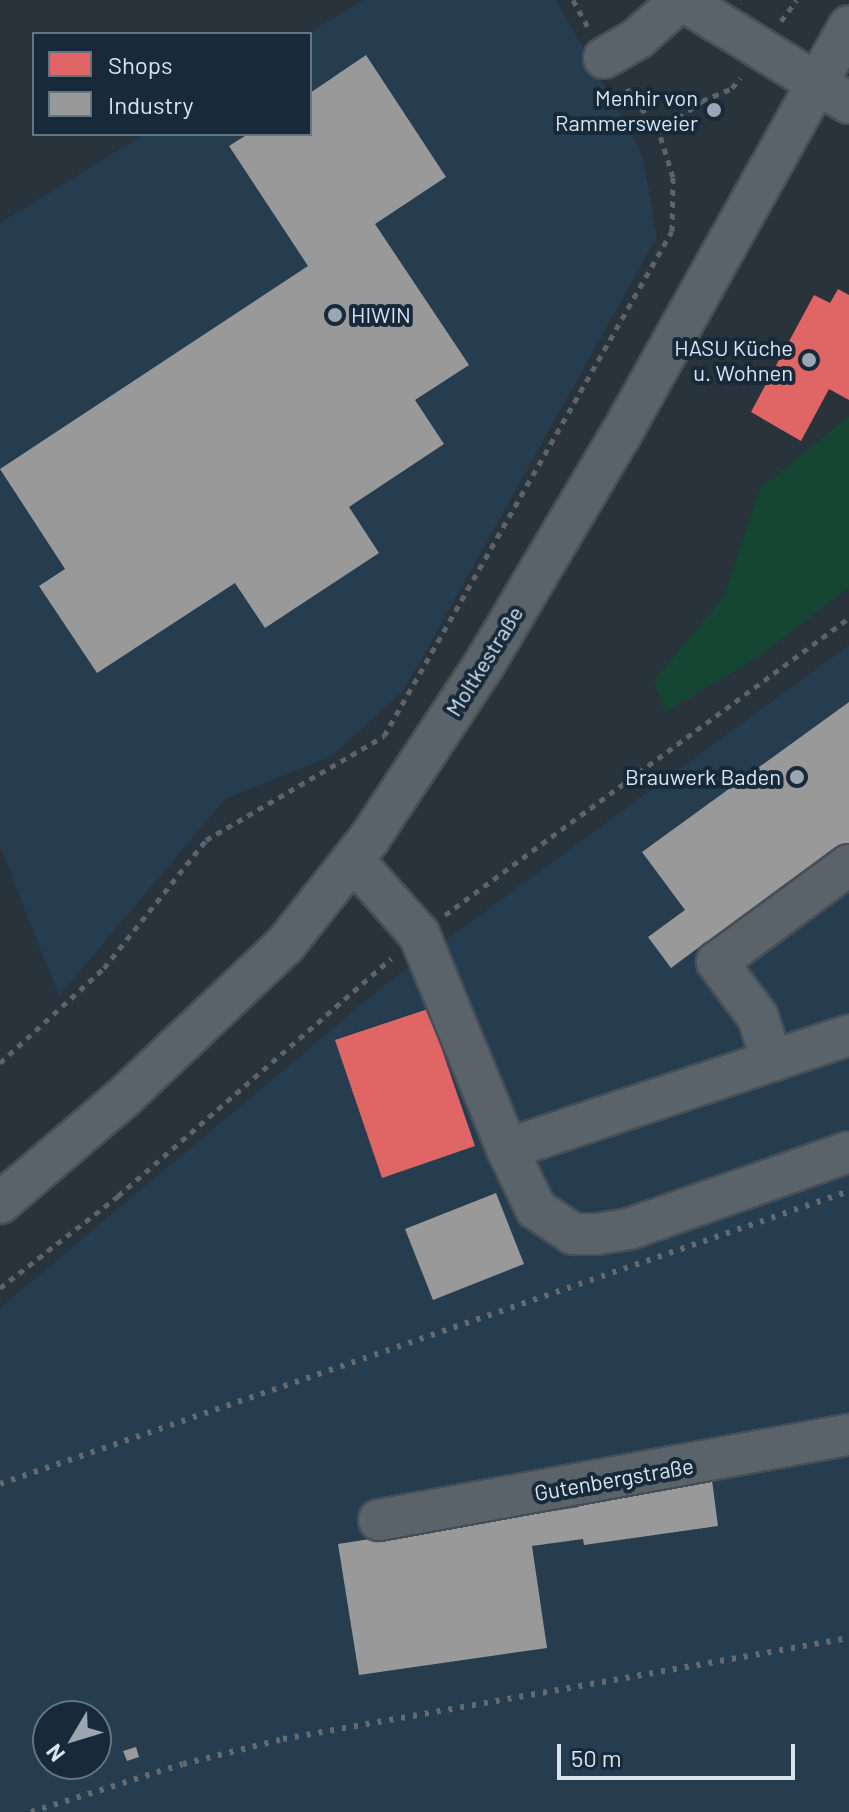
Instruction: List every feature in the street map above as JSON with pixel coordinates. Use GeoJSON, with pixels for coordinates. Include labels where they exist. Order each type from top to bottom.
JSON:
{"type":"FeatureCollection","features":[{"type":"Feature","properties":{"kind":"street"},"geometry":{"type":"LineString","coordinates":[[604,58],[649,30],[681,0],[761,52],[834,93]]}},
{"type":"Feature","properties":{"kind":"street","name":"Moltkestraße"},"geometry":{"type":"LineString","coordinates":[[0,1203],[123,1098],[285,945],[353,860],[485,663],[834,93],[849,26]]}},
{"type":"Feature","properties":{"kind":"street"},"geometry":{"type":"LineString","coordinates":[[353,860],[419,934],[507,1149],[536,1209],[573,1234],[629,1229],[849,1152]]}},
{"type":"Feature","properties":{"kind":"street"},"geometry":{"type":"LineString","coordinates":[[772,1061],[758,1017],[717,962],[849,865]]}},
{"type":"Feature","properties":{"kind":"street"},"geometry":{"type":"LineString","coordinates":[[507,1149],[849,1035]]}},
{"type":"Feature","properties":{"kind":"street","name":"Gutenbergstraße"},"geometry":{"type":"LineString","coordinates":[[379,1520],[849,1435]]}},
{"type":"Feature","properties":{"kind":"path"},"geometry":{"type":"LineString","coordinates":[[659,132],[702,101],[732,88],[761,52]]}},
{"type":"Feature","properties":{"kind":"path"},"geometry":{"type":"LineString","coordinates":[[0,1063],[104,968],[206,840],[384,736],[672,231],[673,177],[659,132],[604,58]]}},
{"type":"Feature","properties":{"kind":"path"},"geometry":{"type":"LineString","coordinates":[[0,1288],[118,1196],[419,934],[849,618]]}},
{"type":"Feature","properties":{"kind":"shaded area"},"geometry":{"type":"Polygon","coordinates":[[[363,0],[556,0],[642,153],[657,237],[404,690],[332,756],[225,799],[59,996],[0,846],[0,223],[142,136],[312,136],[311,32],[363,0]]]}},
{"type":"Feature","properties":{"kind":"shaded area"},"geometry":{"type":"Polygon","coordinates":[[[849,645],[849,1812],[0,1812],[0,1308],[386,984],[849,645]]]}},
{"type":"Feature","properties":{"kind":"green space"},"geometry":{"type":"Polygon","coordinates":[[[849,416],[849,587],[760,656],[665,712],[654,681],[724,596],[760,488],[849,416]]]}},
{"type":"Feature","properties":{"kind":"building: Shops"},"geometry":{"type":"Polygon","coordinates":[[[838,289],[849,295],[849,400],[829,389],[801,441],[751,412],[814,295],[830,303],[838,289]]]}},
{"type":"Feature","properties":{"kind":"building: Shops"},"geometry":{"type":"Polygon","coordinates":[[[428,1009],[475,1146],[382,1178],[335,1040],[428,1009]]]}},
{"type":"Feature","properties":{"kind":"building: Industry","name":"HIWIN"},"geometry":{"type":"Polygon","coordinates":[[[366,55],[446,177],[375,224],[469,365],[415,400],[444,444],[349,507],[379,553],[265,628],[235,583],[97,673],[39,586],[65,569],[0,469],[308,266],[229,146],[245,136],[312,136],[312,92],[366,55]]]}},
{"type":"Feature","properties":{"kind":"building: Industry","name":"Brauwerk Baden"},"geometry":{"type":"Polygon","coordinates":[[[849,702],[849,853],[713,951],[706,942],[671,968],[648,937],[685,910],[642,852],[849,702]]]}},
{"type":"Feature","properties":{"kind":"building: Industry"},"geometry":{"type":"Polygon","coordinates":[[[496,1193],[524,1264],[433,1300],[405,1229],[496,1193]]]}},
{"type":"Feature","properties":{"kind":"building: Industry"},"geometry":{"type":"Polygon","coordinates":[[[712,1480],[718,1526],[584,1545],[583,1539],[532,1546],[547,1648],[359,1675],[338,1544],[579,1507],[577,1499],[712,1480]]]}},
{"type":"Feature","properties":{"kind":"building: Industry"},"geometry":{"type":"Polygon","coordinates":[[[136,1747],[139,1757],[127,1761],[123,1751],[136,1747]]]}},
{"type":"Feature","properties":{"kind":"railway"},"geometry":{"type":"LineString","coordinates":[[0,1484],[849,1191]]}},
{"type":"Feature","properties":{"kind":"railway"},"geometry":{"type":"LineString","coordinates":[[31,1812],[183,1764],[283,1739],[849,1638]]}},
{"type":"Feature","properties":{"kind":"place","name":"Menhir von Rammersweier"},"geometry":{"type":"Point","coordinates":[714,110]}},
{"type":"Feature","properties":{"kind":"place","name":"HIWIN"},"geometry":{"type":"Point","coordinates":[335,315]}},
{"type":"Feature","properties":{"kind":"place","name":"HASU Küche u. Wohnen"},"geometry":{"type":"Point","coordinates":[809,360]}},
{"type":"Feature","properties":{"kind":"place","name":"Brauwerk Baden"},"geometry":{"type":"Point","coordinates":[797,777]}}]}
